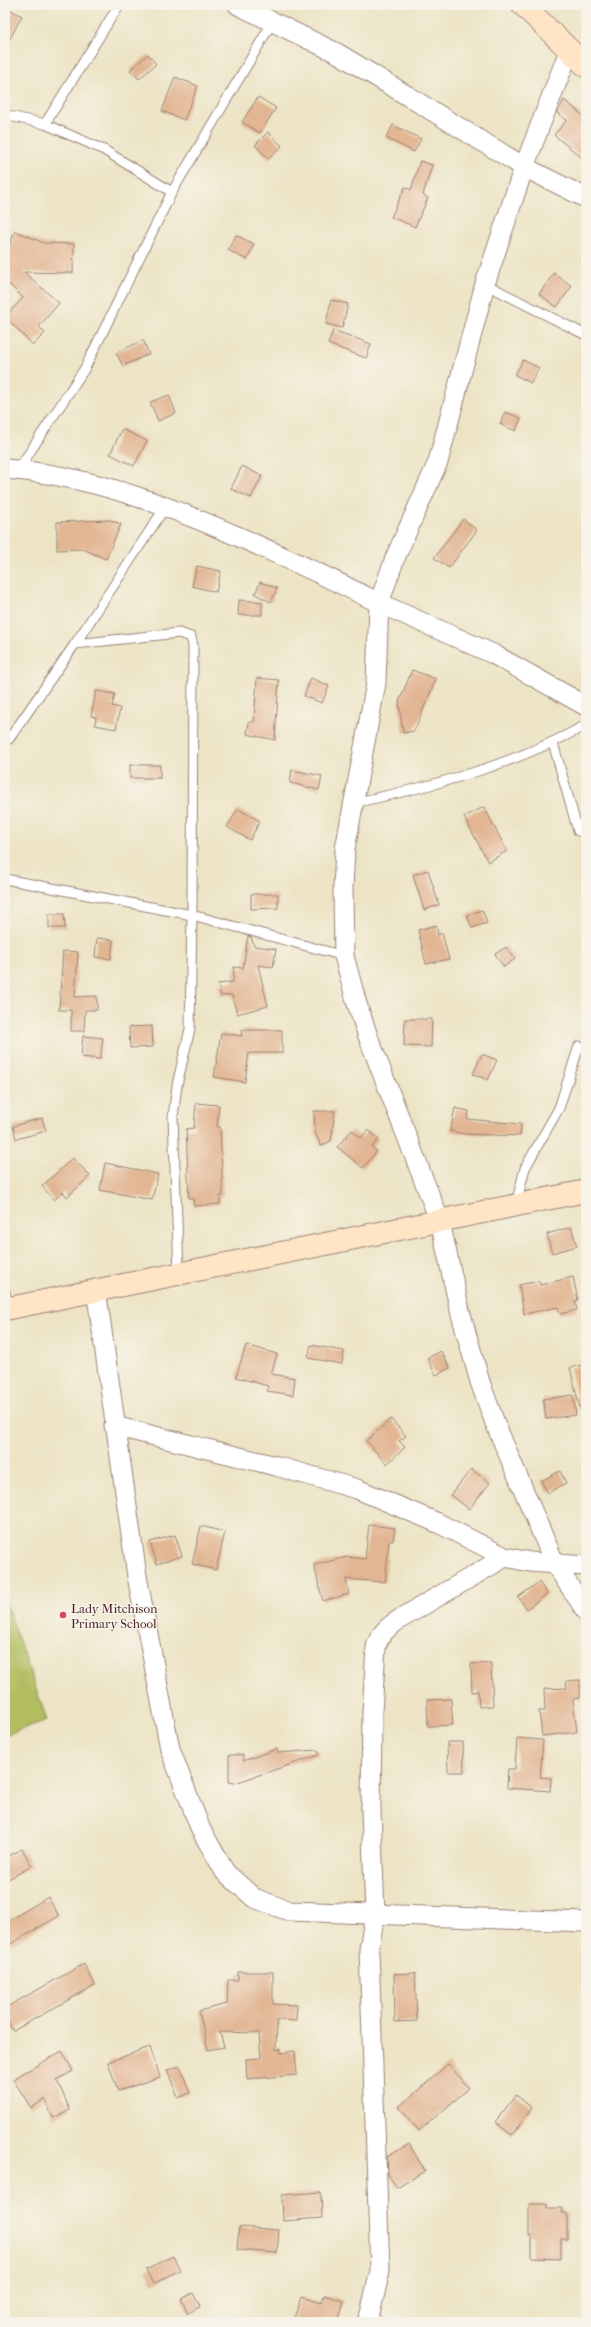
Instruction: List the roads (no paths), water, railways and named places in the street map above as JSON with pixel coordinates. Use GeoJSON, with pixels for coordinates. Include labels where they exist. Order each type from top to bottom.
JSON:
{"type":"FeatureCollection","features":[{"type":"Feature","properties":{"kind":"main road"},"geometry":{"type":"LineString","coordinates":[[523,5],[586,66]]}},
{"type":"Feature","properties":{"kind":"main road"},"geometry":{"type":"LineString","coordinates":[[6,1303],[96,1289],[440,1222],[586,1191]]}},
{"type":"Feature","properties":{"kind":"street"},"geometry":{"type":"LineString","coordinates":[[238,5],[339,54],[524,167],[586,198]]}},
{"type":"Feature","properties":{"kind":"street"},"geometry":{"type":"LineString","coordinates":[[569,51],[524,167],[485,284],[438,462],[395,558],[379,603],[376,683],[353,803],[344,867],[344,956],[367,1032],[440,1222],[460,1311],[480,1382],[495,1423],[556,1564],[586,1611]]}},
{"type":"Feature","properties":{"kind":"street"},"geometry":{"type":"LineString","coordinates":[[11,469],[106,485],[166,506],[314,570],[379,603],[493,654],[586,706]]}},
{"type":"Feature","properties":{"kind":"street"},"geometry":{"type":"LineString","coordinates":[[96,1289],[114,1426],[137,1576],[170,1749],[201,1830],[225,1872],[254,1898],[289,1911],[586,1922]]}},
{"type":"Feature","properties":{"kind":"street"},"geometry":{"type":"LineString","coordinates":[[114,1426],[283,1468],[357,1489],[438,1523],[505,1557],[530,1562],[586,1566]]}},
{"type":"Feature","properties":{"kind":"street"},"geometry":{"type":"LineString","coordinates":[[368,2322],[380,2271],[369,1949],[375,1914],[371,1810],[372,1713],[376,1647],[379,1637],[400,1619],[505,1557]]}},
{"type":"Feature","properties":{"kind":"lane"},"geometry":{"type":"LineString","coordinates":[[45,124],[119,5]]}},
{"type":"Feature","properties":{"kind":"lane"},"geometry":{"type":"LineString","coordinates":[[11,469],[85,368],[172,192],[272,21]]}},
{"type":"Feature","properties":{"kind":"lane"},"geometry":{"type":"LineString","coordinates":[[5,115],[45,124],[104,150],[172,192]]}},
{"type":"Feature","properties":{"kind":"lane"},"geometry":{"type":"LineString","coordinates":[[485,284],[586,335]]}},
{"type":"Feature","properties":{"kind":"lane"},"geometry":{"type":"LineString","coordinates":[[9,739],[75,644],[166,506]]}},
{"type":"Feature","properties":{"kind":"lane"},"geometry":{"type":"LineString","coordinates":[[75,644],[179,633],[191,637],[193,646],[190,1029],[177,1085],[173,1117],[179,1272]]}},
{"type":"Feature","properties":{"kind":"lane"},"geometry":{"type":"LineString","coordinates":[[353,803],[442,783],[553,743],[586,725]]}},
{"type":"Feature","properties":{"kind":"lane"},"geometry":{"type":"LineString","coordinates":[[553,743],[578,831]]}},
{"type":"Feature","properties":{"kind":"lane"},"geometry":{"type":"LineString","coordinates":[[5,879],[192,915],[344,956]]}},
{"type":"Feature","properties":{"kind":"lane"},"geometry":{"type":"LineString","coordinates":[[516,1205],[525,1168],[559,1108],[579,1046]]}},
{"type":"Feature","properties":{"kind":"place","name":"Lady Mitchison Primary School"},"geometry":{"type":"Point","coordinates":[63,1615]}}]}
